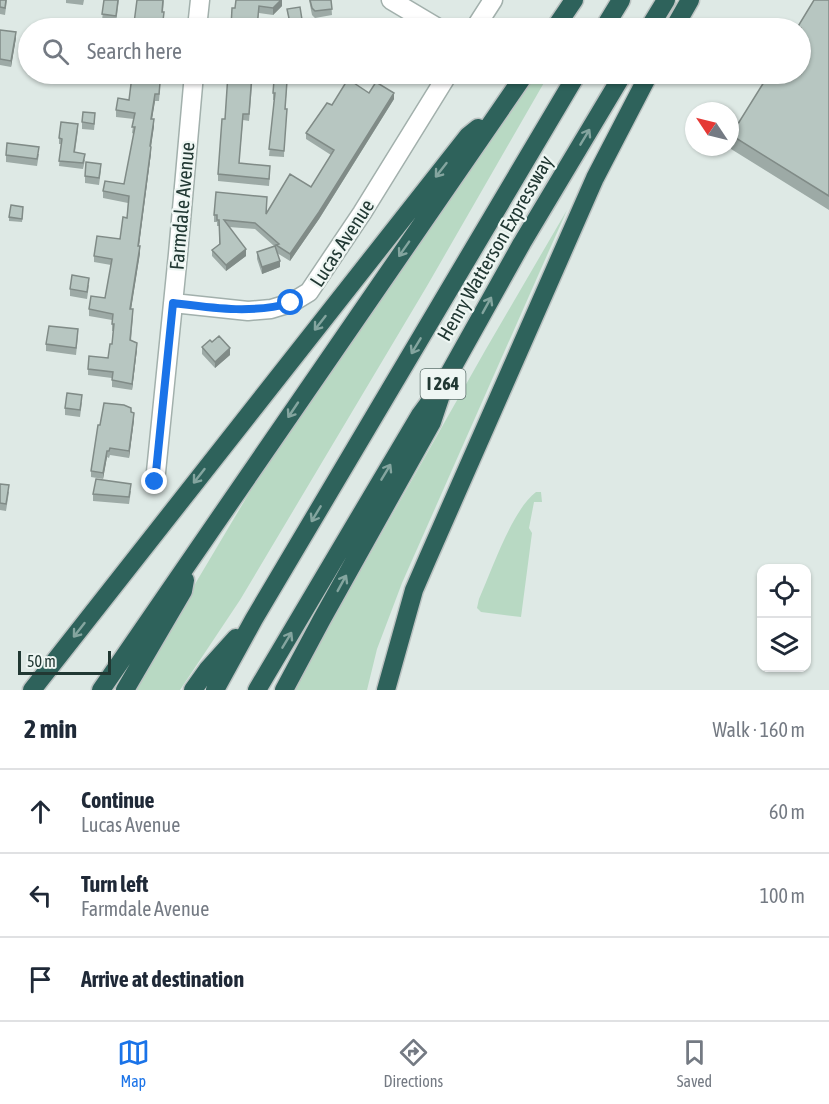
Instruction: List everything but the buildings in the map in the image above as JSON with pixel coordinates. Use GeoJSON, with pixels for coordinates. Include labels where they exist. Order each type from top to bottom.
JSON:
{"type":"FeatureCollection","features":[{"type":"Feature","properties":{"kind":"highway"},"geometry":{"type":"LineString","coordinates":[[562,18],[574,0]]}},
{"type":"Feature","properties":{"kind":"highway"},"geometry":{"type":"LineString","coordinates":[[610,18],[621,0]]}},
{"type":"Feature","properties":{"kind":"highway"},"geometry":{"type":"LineString","coordinates":[[655,18],[666,0]]}},
{"type":"Feature","properties":{"kind":"highway"},"geometry":{"type":"LineString","coordinates":[[680,18],[690,0]]}},
{"type":"Feature","properties":{"kind":"highway"},"geometry":{"type":"LineString","coordinates":[[101,690],[518,84]]}},
{"type":"Feature","properties":{"kind":"highway","name":"Henry Watterson Expressway"},"geometry":{"type":"LineString","coordinates":[[215,690],[254,619],[571,84]]}},
{"type":"Feature","properties":{"kind":"highway","name":"Henry Watterson Expressway"},"geometry":{"type":"LineString","coordinates":[[257,690],[420,415],[445,381],[522,243],[617,84]]}},
{"type":"Feature","properties":{"kind":"highway"},"geometry":{"type":"LineString","coordinates":[[386,690],[414,590],[595,178],[644,84]]}},
{"type":"Feature","properties":{"kind":"highway"},"geometry":{"type":"LineString","coordinates":[[32,690],[468,136],[496,114]]}},
{"type":"Feature","properties":{"kind":"highway"},"geometry":{"type":"LineString","coordinates":[[284,690],[327,608],[432,422],[445,381]]}},
{"type":"Feature","properties":{"kind":"highway"},"geometry":{"type":"LineString","coordinates":[[125,690],[183,591],[189,561]]}},
{"type":"Feature","properties":{"kind":"highway"},"geometry":{"type":"LineString","coordinates":[[374,690],[398,611],[414,590]]}},
{"type":"Feature","properties":{"kind":"highway"},"geometry":{"type":"LineString","coordinates":[[193,690],[208,669],[254,619]]}},
{"type":"Feature","properties":{"kind":"street"},"geometry":{"type":"LineString","coordinates":[[198,18],[200,0]]}},
{"type":"Feature","properties":{"kind":"street"},"geometry":{"type":"LineString","coordinates":[[391,0],[421,18]]}},
{"type":"Feature","properties":{"kind":"street"},"geometry":{"type":"LineString","coordinates":[[481,18],[493,0]]}},
{"type":"Feature","properties":{"kind":"street","name":"Farmdale Avenue"},"geometry":{"type":"LineString","coordinates":[[155,482],[193,84]]}},
{"type":"Feature","properties":{"kind":"street","name":"Lucas Avenue"},"geometry":{"type":"LineString","coordinates":[[173,303],[237,310],[260,310],[291,303],[309,292],[362,213],[442,84]]}},
{"type":"Feature","properties":{"kind":"green space"},"geometry":{"type":"Polygon","coordinates":[[[528,84],[543,84],[427,286],[240,600],[180,690],[132,690],[264,468],[528,84]]]}},
{"type":"Feature","properties":{"kind":"green space"},"geometry":{"type":"Polygon","coordinates":[[[567,210],[402,583],[377,649],[367,690],[293,690],[486,349],[567,210]]]}},
{"type":"Feature","properties":{"kind":"green space"},"geometry":{"type":"Polygon","coordinates":[[[536,492],[541,492],[542,502],[534,502],[529,528],[532,533],[521,617],[481,612],[477,608],[479,599],[503,541],[519,512],[536,492]]]}},
{"type":"Feature","properties":{"kind":"route"},"geometry":{"type":"LineString","coordinates":[[155,482],[173,303],[248,311],[271,309],[291,303]]}}]}
